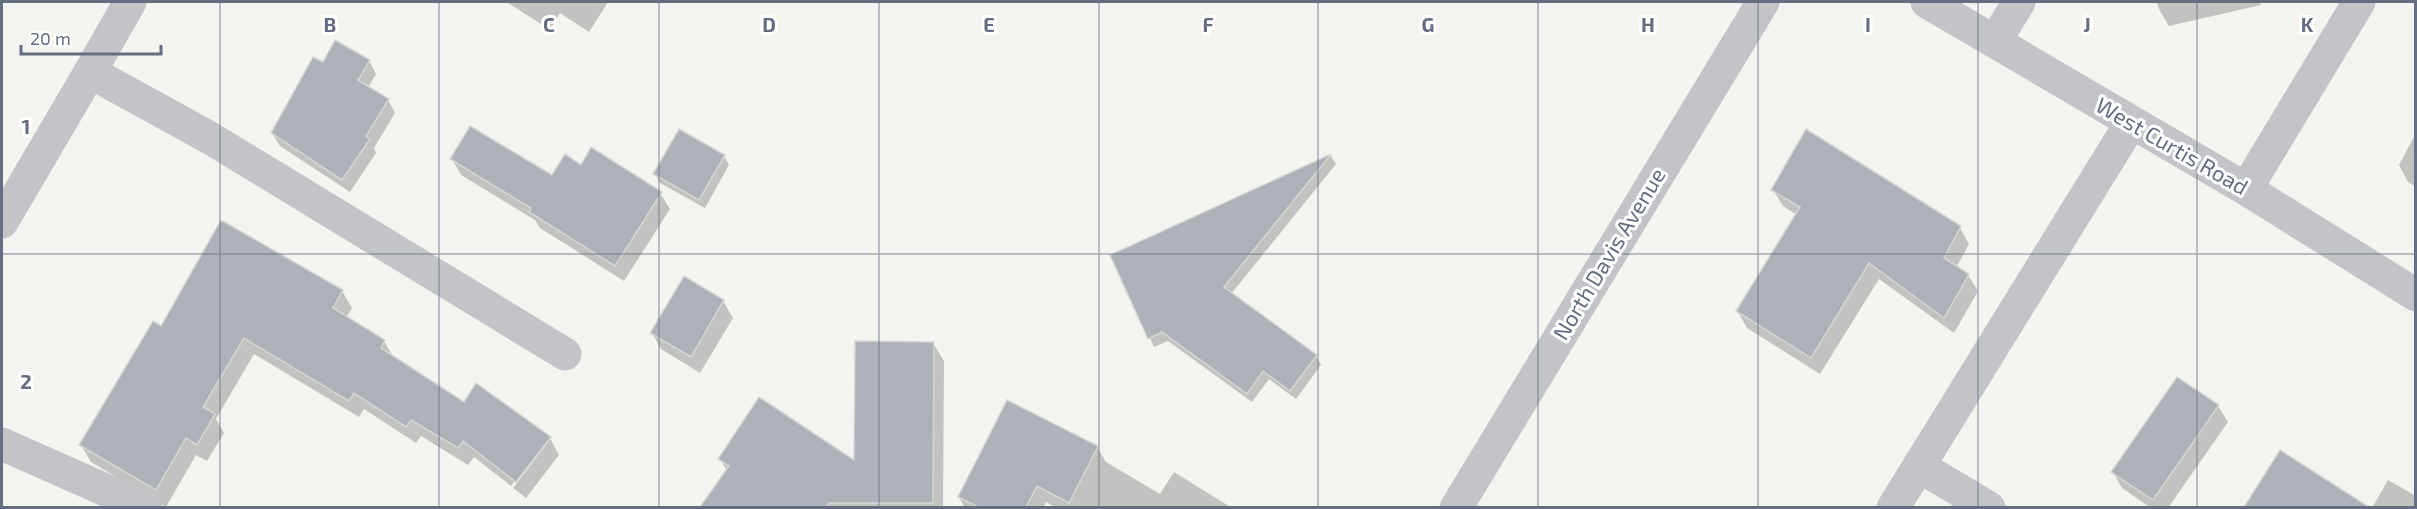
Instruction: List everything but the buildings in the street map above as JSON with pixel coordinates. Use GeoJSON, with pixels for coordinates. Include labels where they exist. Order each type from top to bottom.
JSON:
{"type":"FeatureCollection","features":[{"type":"Feature","properties":{"kind":"street"},"geometry":{"type":"LineString","coordinates":[[2,222],[130,2]]}},
{"type":"Feature","properties":{"kind":"street","name":"North Davis Avenue"},"geometry":{"type":"LineString","coordinates":[[1456,507],[1763,2]]}},
{"type":"Feature","properties":{"kind":"street","name":"West Curtis Road"},"geometry":{"type":"LineString","coordinates":[[1926,2],[2246,189],[2415,294]]}},
{"type":"Feature","properties":{"kind":"street"},"geometry":{"type":"LineString","coordinates":[[1995,41],[2019,2]]}},
{"type":"Feature","properties":{"kind":"street"},"geometry":{"type":"LineString","coordinates":[[2246,189],[2359,2]]}},
{"type":"Feature","properties":{"kind":"street"},"geometry":{"type":"LineString","coordinates":[[90,72],[210,138],[565,354]]}},
{"type":"Feature","properties":{"kind":"street"},"geometry":{"type":"LineString","coordinates":[[1893,507],[2131,123]]}},
{"type":"Feature","properties":{"kind":"street"},"geometry":{"type":"LineString","coordinates":[[2,444],[146,507]]}},
{"type":"Feature","properties":{"kind":"street"},"geometry":{"type":"LineString","coordinates":[[1919,466],[1989,507]]}}]}
